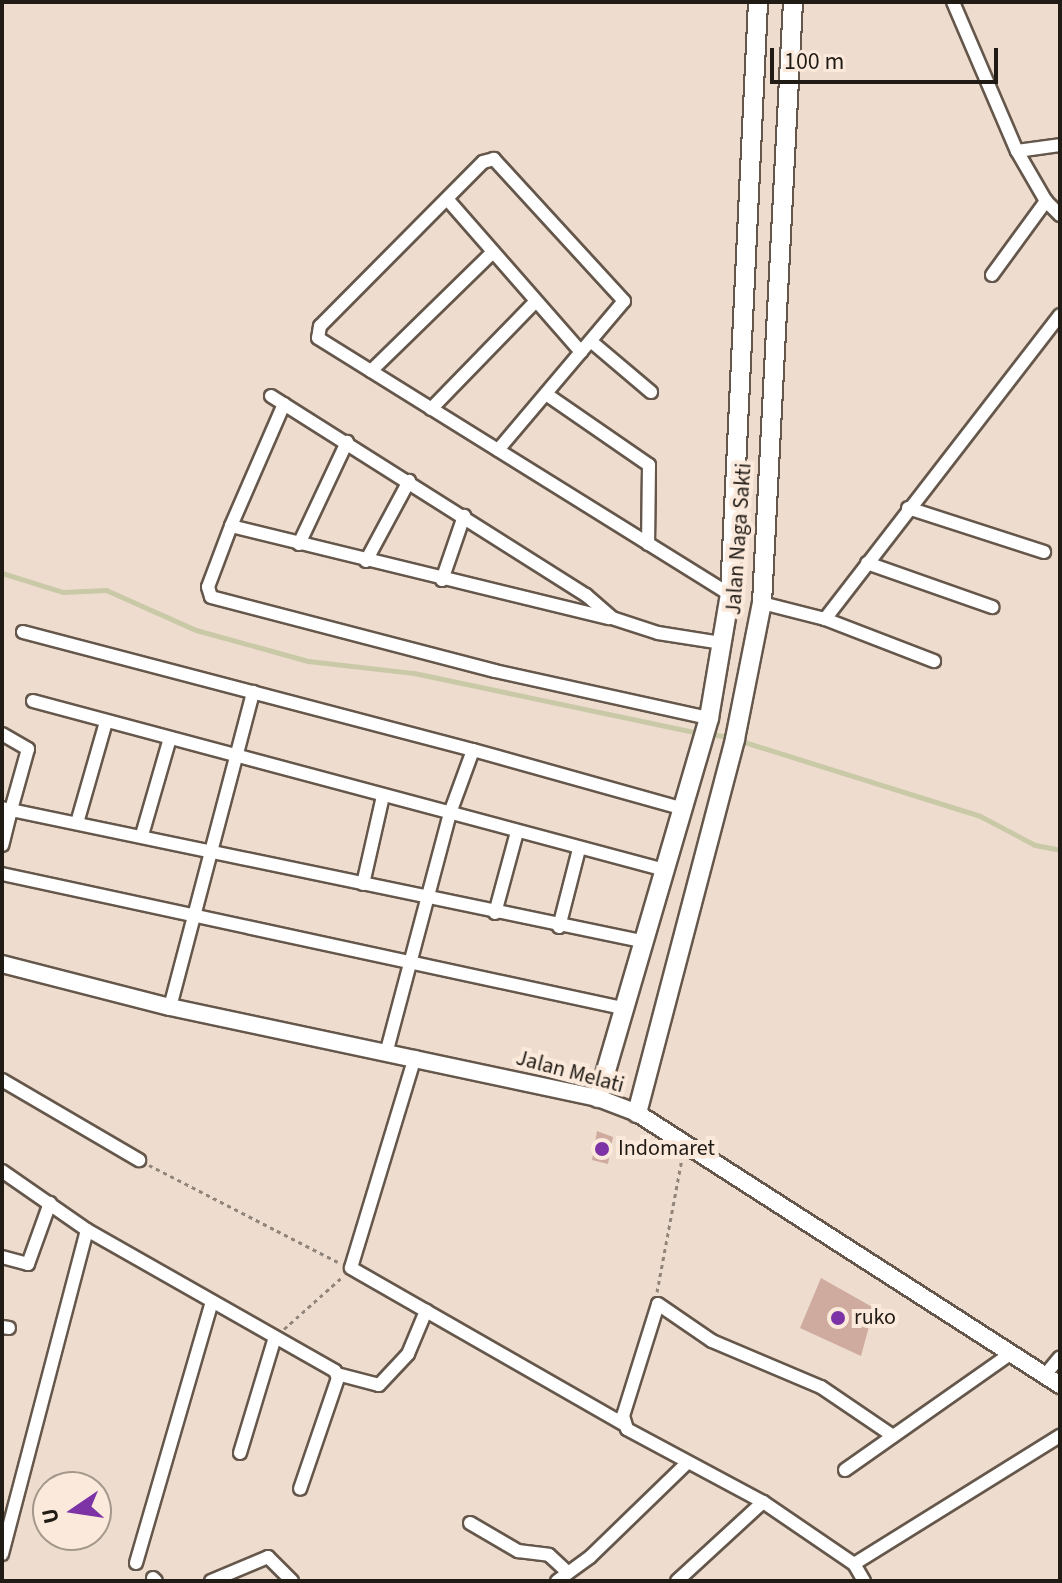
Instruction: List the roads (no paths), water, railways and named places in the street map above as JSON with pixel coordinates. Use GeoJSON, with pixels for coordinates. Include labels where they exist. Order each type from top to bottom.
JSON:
{"type":"FeatureCollection","features":[{"type":"Feature","properties":{"kind":"main road","name":"Jalan Naga Sakti"},"geometry":{"type":"LineString","coordinates":[[598,1098],[641,941],[685,809],[709,718],[730,594],[758,2]]}},
{"type":"Feature","properties":{"kind":"main road","name":"Jalan Naga Sakti"},"geometry":{"type":"LineString","coordinates":[[637,1113],[735,739],[762,603],[793,2]]}},
{"type":"Feature","properties":{"kind":"main road"},"geometry":{"type":"LineString","coordinates":[[753,146],[785,147]]}},
{"type":"Feature","properties":{"kind":"main road","name":"Jalan Melati"},"geometry":{"type":"LineString","coordinates":[[2,964],[170,1007],[387,1050],[598,1098],[637,1113],[1060,1385]]}},
{"type":"Feature","properties":{"kind":"street"},"geometry":{"type":"LineString","coordinates":[[953,2],[1017,151],[1046,201],[1060,215]]}},
{"type":"Feature","properties":{"kind":"street"},"geometry":{"type":"LineString","coordinates":[[1017,151],[1060,145]]}},
{"type":"Feature","properties":{"kind":"street"},"geometry":{"type":"LineString","coordinates":[[498,450],[623,306],[622,295],[499,159],[483,162],[317,332],[318,338],[648,544],[730,594]]}},
{"type":"Feature","properties":{"kind":"street"},"geometry":{"type":"LineString","coordinates":[[448,200],[491,254],[581,352]]}},
{"type":"Feature","properties":{"kind":"street"},"geometry":{"type":"LineString","coordinates":[[992,275],[1046,201]]}},
{"type":"Feature","properties":{"kind":"street"},"geometry":{"type":"LineString","coordinates":[[371,371],[491,254]]}},
{"type":"Feature","properties":{"kind":"street"},"geometry":{"type":"LineString","coordinates":[[431,409],[535,302]]}},
{"type":"Feature","properties":{"kind":"street"},"geometry":{"type":"LineString","coordinates":[[825,619],[1060,315]]}},
{"type":"Feature","properties":{"kind":"street"},"geometry":{"type":"LineString","coordinates":[[593,343],[651,392]]}},
{"type":"Feature","properties":{"kind":"street"},"geometry":{"type":"LineString","coordinates":[[546,394],[649,465],[648,544]]}},
{"type":"Feature","properties":{"kind":"street"},"geometry":{"type":"LineString","coordinates":[[271,396],[586,595],[612,618]]}},
{"type":"Feature","properties":{"kind":"street"},"geometry":{"type":"LineString","coordinates":[[284,404],[208,587],[214,599],[495,671],[709,718]]}},
{"type":"Feature","properties":{"kind":"street"},"geometry":{"type":"LineString","coordinates":[[299,544],[347,442]]}},
{"type":"Feature","properties":{"kind":"street"},"geometry":{"type":"LineString","coordinates":[[366,561],[409,481]]}},
{"type":"Feature","properties":{"kind":"street"},"geometry":{"type":"LineString","coordinates":[[908,508],[1044,552]]}},
{"type":"Feature","properties":{"kind":"street"},"geometry":{"type":"LineString","coordinates":[[442,580],[464,516]]}},
{"type":"Feature","properties":{"kind":"street"},"geometry":{"type":"LineString","coordinates":[[231,526],[442,580],[612,618],[658,633],[722,643]]}},
{"type":"Feature","properties":{"kind":"street"},"geometry":{"type":"LineString","coordinates":[[867,563],[992,607]]}},
{"type":"Feature","properties":{"kind":"street"},"geometry":{"type":"LineString","coordinates":[[762,603],[825,619],[934,661]]}},
{"type":"Feature","properties":{"kind":"street"},"geometry":{"type":"LineString","coordinates":[[23,632],[685,809]]}},
{"type":"Feature","properties":{"kind":"street"},"geometry":{"type":"LineString","coordinates":[[170,1007],[253,692]]}},
{"type":"Feature","properties":{"kind":"street"},"geometry":{"type":"LineString","coordinates":[[33,701],[665,870]]}},
{"type":"Feature","properties":{"kind":"street"},"geometry":{"type":"LineString","coordinates":[[77,823],[106,722]]}},
{"type":"Feature","properties":{"kind":"street"},"geometry":{"type":"LineString","coordinates":[[2,734],[28,749],[6,809],[2,845]]}},
{"type":"Feature","properties":{"kind":"street"},"geometry":{"type":"LineString","coordinates":[[142,835],[170,738]]}},
{"type":"Feature","properties":{"kind":"street"},"geometry":{"type":"LineString","coordinates":[[387,1050],[450,813],[473,750]]}},
{"type":"Feature","properties":{"kind":"street"},"geometry":{"type":"LineString","coordinates":[[363,884],[383,796]]}},
{"type":"Feature","properties":{"kind":"street"},"geometry":{"type":"LineString","coordinates":[[6,809],[142,835],[211,853],[559,927],[641,941]]}},
{"type":"Feature","properties":{"kind":"street"},"geometry":{"type":"LineString","coordinates":[[495,913],[517,832]]}},
{"type":"Feature","properties":{"kind":"street"},"geometry":{"type":"LineString","coordinates":[[559,927],[579,849]]}},
{"type":"Feature","properties":{"kind":"street"},"geometry":{"type":"LineString","coordinates":[[2,874],[622,1008]]}},
{"type":"Feature","properties":{"kind":"street"},"geometry":{"type":"LineString","coordinates":[[415,1057],[351,1268],[623,1424],[686,1464],[763,1502],[854,1564],[864,1581]]}},
{"type":"Feature","properties":{"kind":"street"},"geometry":{"type":"LineString","coordinates":[[2,1080],[139,1160]]}},
{"type":"Feature","properties":{"kind":"street"},"geometry":{"type":"LineString","coordinates":[[2,1171],[87,1230],[337,1374],[379,1385],[408,1354],[426,1311]]}},
{"type":"Feature","properties":{"kind":"street"},"geometry":{"type":"LineString","coordinates":[[2,1257],[28,1264],[50,1203]]}},
{"type":"Feature","properties":{"kind":"street"},"geometry":{"type":"LineString","coordinates":[[2,1554],[87,1230]]}},
{"type":"Feature","properties":{"kind":"street"},"geometry":{"type":"LineString","coordinates":[[136,1563],[212,1302]]}},
{"type":"Feature","properties":{"kind":"street"},"geometry":{"type":"LineString","coordinates":[[623,1424],[658,1304],[712,1341],[821,1387],[893,1436]]}},
{"type":"Feature","properties":{"kind":"street"},"geometry":{"type":"LineString","coordinates":[[240,1453],[275,1337]]}},
{"type":"Feature","properties":{"kind":"street"},"geometry":{"type":"LineString","coordinates":[[845,1470],[1010,1354]]}},
{"type":"Feature","properties":{"kind":"street"},"geometry":{"type":"LineString","coordinates":[[1045,1375],[1060,1357]]}},
{"type":"Feature","properties":{"kind":"street"},"geometry":{"type":"LineString","coordinates":[[300,1489],[337,1374]]}},
{"type":"Feature","properties":{"kind":"street"},"geometry":{"type":"LineString","coordinates":[[854,1564],[1060,1436]]}},
{"type":"Feature","properties":{"kind":"street"},"geometry":{"type":"LineString","coordinates":[[470,1523],[518,1551],[549,1555],[563,1577],[686,1464]]}},
{"type":"Feature","properties":{"kind":"street"},"geometry":{"type":"LineString","coordinates":[[677,1581],[763,1502]]}},
{"type":"Feature","properties":{"kind":"street"},"geometry":{"type":"LineString","coordinates":[[211,1581],[268,1557],[292,1581]]}},
{"type":"Feature","properties":{"kind":"waterway"},"geometry":{"type":"LineString","coordinates":[[2,573],[63,592],[106,590],[196,630],[308,661],[414,673],[699,733]]}},
{"type":"Feature","properties":{"kind":"waterway"},"geometry":{"type":"LineString","coordinates":[[709,734],[731,737]]}},
{"type":"Feature","properties":{"kind":"waterway"},"geometry":{"type":"LineString","coordinates":[[741,741],[980,816],[1035,845],[1060,850]]}},
{"type":"Feature","properties":{"kind":"place","name":"Indomaret"},"geometry":{"type":"Point","coordinates":[602,1149]}},
{"type":"Feature","properties":{"kind":"place","name":"ruko"},"geometry":{"type":"Point","coordinates":[838,1318]}}]}
